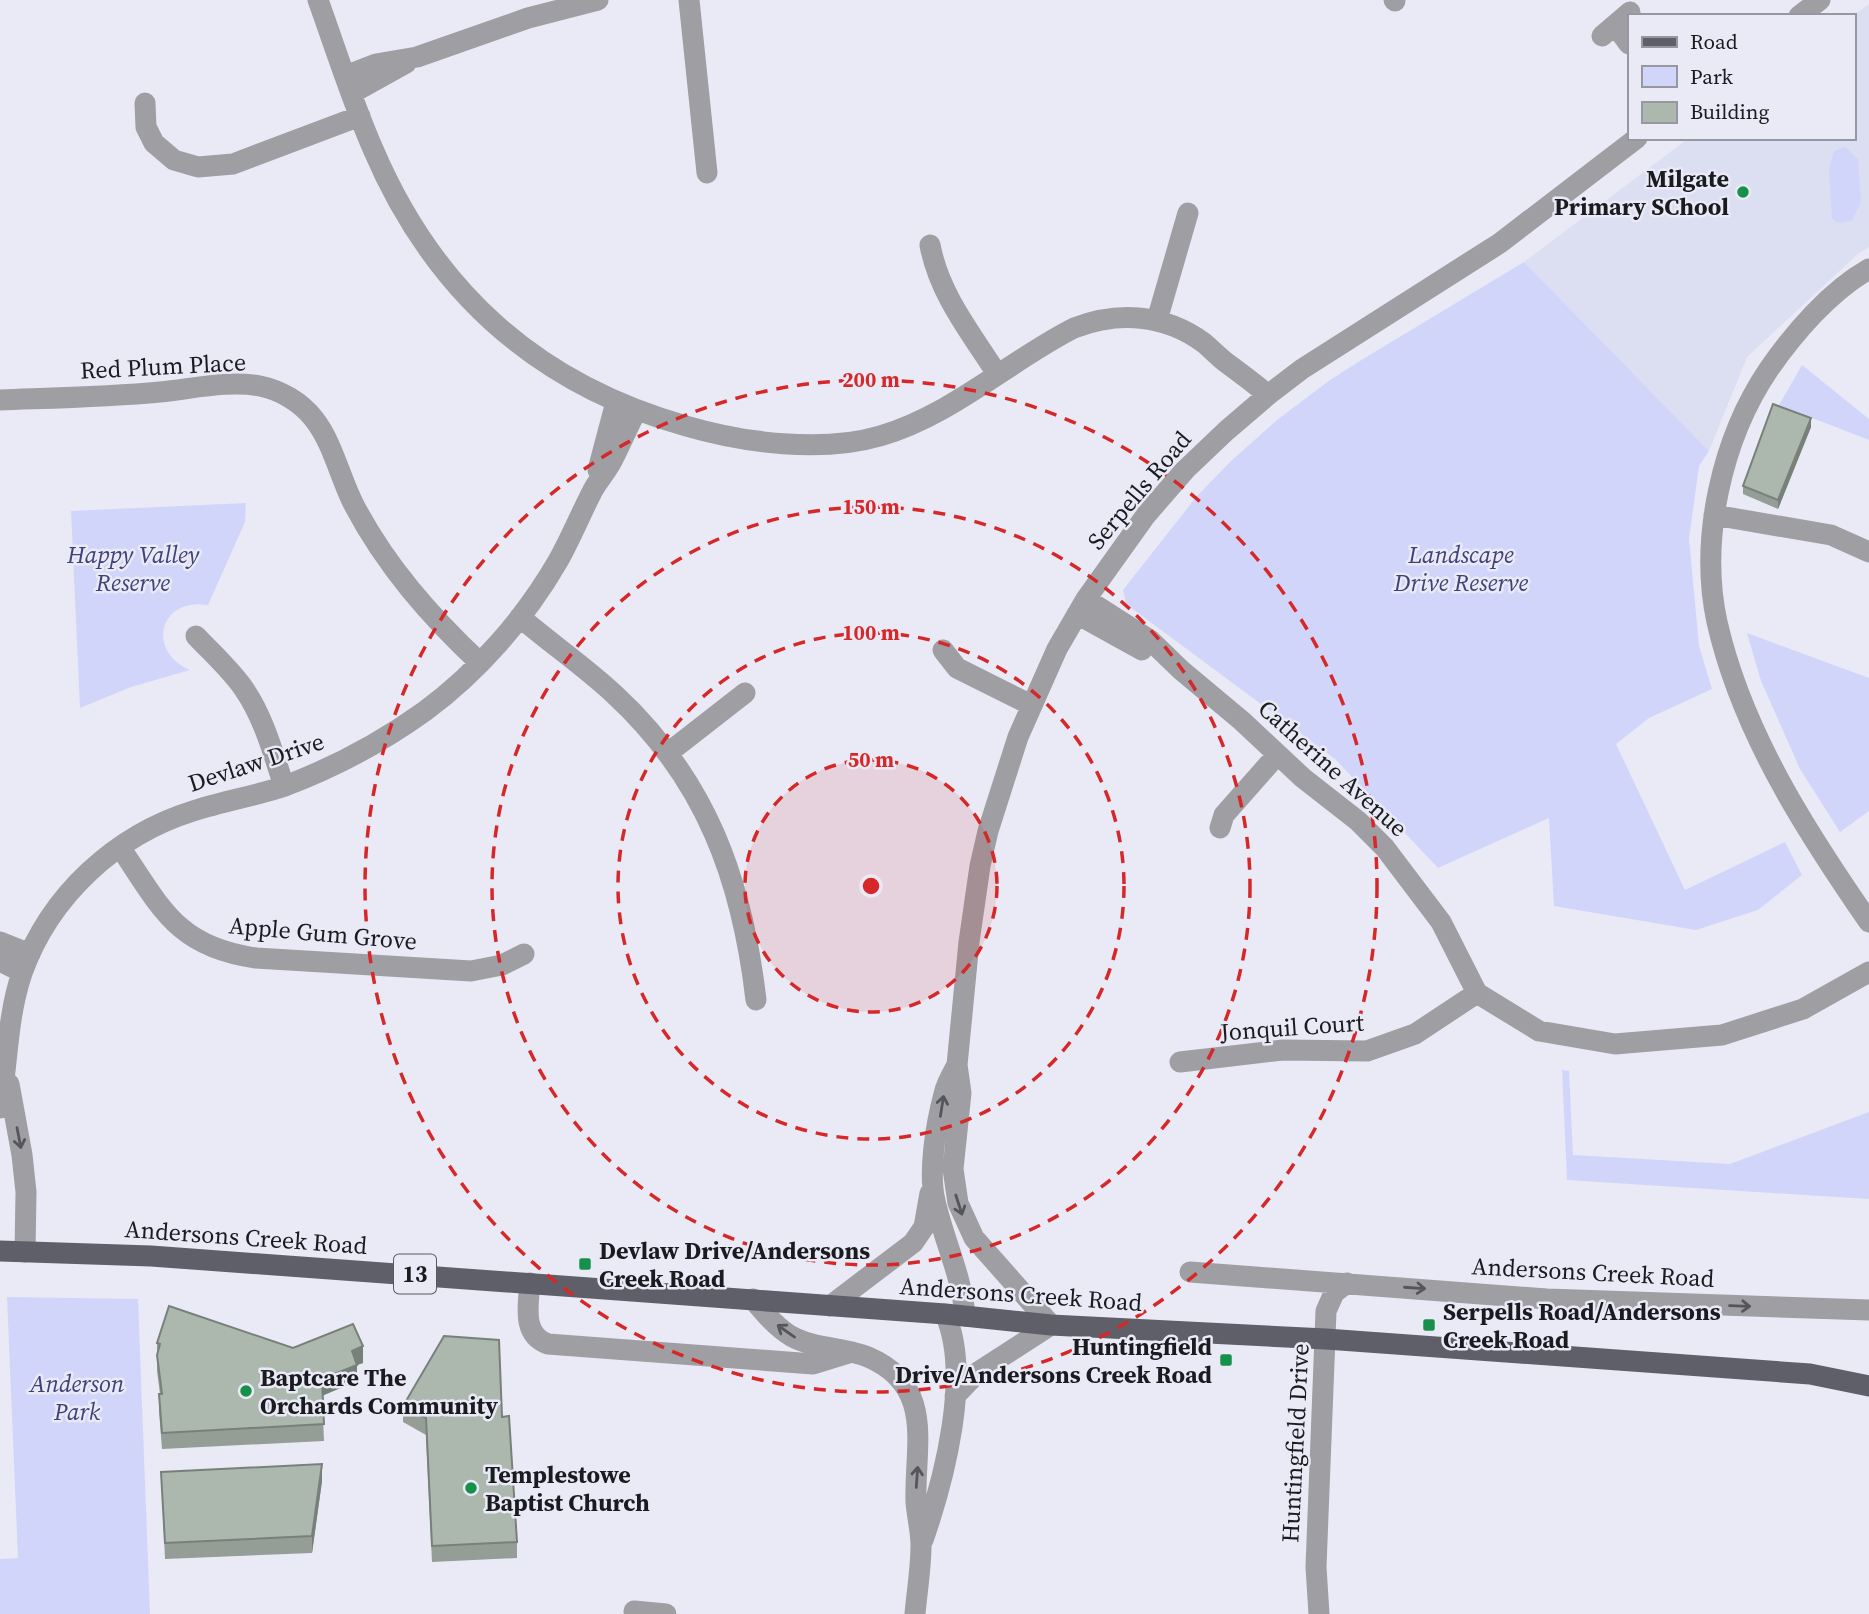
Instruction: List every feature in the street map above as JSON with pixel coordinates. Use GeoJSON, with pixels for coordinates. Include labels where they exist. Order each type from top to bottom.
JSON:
{"type":"FeatureCollection","features":[{"type":"Feature","properties":{"kind":"main road","name":"Andersons Creek Road"},"geometry":{"type":"LineString","coordinates":[[0,1251],[151,1256],[753,1299],[1051,1325],[1326,1339],[1810,1374],[1869,1386]]}},
{"type":"Feature","properties":{"kind":"street"},"geometry":{"type":"LineString","coordinates":[[318,0],[372,149],[397,198],[434,258],[457,286],[512,340],[543,363],[636,411],[729,437],[830,444],[878,437],[923,419],[1062,334],[1115,317],[1157,320],[1185,331],[1223,360],[1260,401]]}},
{"type":"Feature","properties":{"kind":"street"},"geometry":{"type":"LineString","coordinates":[[349,84],[381,79],[417,57],[575,2],[598,0]]}},
{"type":"Feature","properties":{"kind":"street"},"geometry":{"type":"LineString","coordinates":[[689,0],[707,173]]}},
{"type":"Feature","properties":{"kind":"street"},"geometry":{"type":"LineString","coordinates":[[1802,14],[1820,0]]}},
{"type":"Feature","properties":{"kind":"street"},"geometry":{"type":"LineString","coordinates":[[1616,24],[1628,42]]}},
{"type":"Feature","properties":{"kind":"street"},"geometry":{"type":"LineString","coordinates":[[145,103],[146,127],[154,144],[174,160],[198,167],[233,164],[360,116]]}},
{"type":"Feature","properties":{"kind":"street","name":"Serpells Road"},"geometry":{"type":"LineString","coordinates":[[830,1306],[903,1252],[919,1236],[961,1093],[957,1065],[969,942],[981,866],[998,799],[1031,705],[1082,607],[1127,540],[1203,452],[1260,401],[1328,351],[1500,243],[1634,140]]}},
{"type":"Feature","properties":{"kind":"street"},"geometry":{"type":"LineString","coordinates":[[1157,320],[1188,213]]}},
{"type":"Feature","properties":{"kind":"street"},"geometry":{"type":"LineString","coordinates":[[930,245],[937,275],[945,293],[997,374]]}},
{"type":"Feature","properties":{"kind":"street"},"geometry":{"type":"LineString","coordinates":[[1869,269],[1852,278],[1790,339],[1750,397],[1723,468],[1714,516],[1712,570],[1717,620],[1733,674],[1760,742],[1826,860],[1869,922]]}},
{"type":"Feature","properties":{"kind":"street","name":"Red Plum Place"},"geometry":{"type":"LineString","coordinates":[[0,400],[122,395],[236,385],[263,387],[285,395],[303,407],[320,427],[354,505],[399,577],[422,606],[480,663]]}},
{"type":"Feature","properties":{"kind":"street","name":"Devlaw Drive"},"geometry":{"type":"LineString","coordinates":[[594,489],[616,402]]}},
{"type":"Feature","properties":{"kind":"street","name":"Devlaw Drive"},"geometry":{"type":"LineString","coordinates":[[0,1108],[9,1023],[26,963],[52,915],[68,894],[89,871],[140,834],[178,816],[285,786],[341,762],[395,731],[436,702],[480,663],[540,590],[558,561],[636,411]]}},
{"type":"Feature","properties":{"kind":"street"},"geometry":{"type":"LineString","coordinates":[[1714,516],[1831,535],[1869,552]]}},
{"type":"Feature","properties":{"kind":"street","name":"Catherine Avenue"},"geometry":{"type":"LineString","coordinates":[[1082,607],[1181,670],[1242,721],[1277,755],[1358,821],[1385,848],[1441,922],[1478,993]]}},
{"type":"Feature","properties":{"kind":"street"},"geometry":{"type":"LineString","coordinates":[[520,617],[614,694],[668,753],[698,800],[730,870],[748,935],[756,1000]]}},
{"type":"Feature","properties":{"kind":"street"},"geometry":{"type":"LineString","coordinates":[[196,636],[234,676],[251,700],[285,786]]}},
{"type":"Feature","properties":{"kind":"street"},"geometry":{"type":"LineString","coordinates":[[943,650],[957,668],[1031,705]]}},
{"type":"Feature","properties":{"kind":"street"},"geometry":{"type":"LineString","coordinates":[[668,753],[745,693]]}},
{"type":"Feature","properties":{"kind":"street"},"geometry":{"type":"LineString","coordinates":[[1220,828],[1224,815],[1277,755]]}},
{"type":"Feature","properties":{"kind":"street","name":"Apple Gum Grove"},"geometry":{"type":"LineString","coordinates":[[120,847],[158,903],[178,926],[201,943],[224,953],[256,958],[454,971],[488,969],[523,954]]}},
{"type":"Feature","properties":{"kind":"street"},"geometry":{"type":"LineString","coordinates":[[0,942],[26,963]]}},
{"type":"Feature","properties":{"kind":"street"},"geometry":{"type":"LineString","coordinates":[[0,961],[26,963]]}},
{"type":"Feature","properties":{"kind":"street"},"geometry":{"type":"LineString","coordinates":[[1478,993],[1539,1031],[1615,1044],[1722,1035],[1803,1009],[1869,972]]}},
{"type":"Feature","properties":{"kind":"street","name":"Jonquil Court"},"geometry":{"type":"LineString","coordinates":[[1180,1062],[1283,1050],[1367,1051],[1415,1034],[1478,993]]}},
{"type":"Feature","properties":{"kind":"street","name":"Devlaw Drive"},"geometry":{"type":"LineString","coordinates":[[6,1071],[26,1192],[25,1252]]}},
{"type":"Feature","properties":{"kind":"street","name":"Serpells Road"},"geometry":{"type":"LineString","coordinates":[[921,1545],[942,1480],[955,1396],[955,1352],[951,1329],[960,1282],[934,1199],[941,1161]]}},
{"type":"Feature","properties":{"kind":"street","name":"Serpells Road"},"geometry":{"type":"LineString","coordinates":[[941,1161],[953,1177],[956,1195],[970,1232],[1051,1325]]}},
{"type":"Feature","properties":{"kind":"street","name":"Andersons Creek Road"},"geometry":{"type":"LineString","coordinates":[[1190,1272],[1547,1299],[1869,1310]]}},
{"type":"Feature","properties":{"kind":"street"},"geometry":{"type":"LineString","coordinates":[[530,1283],[530,1328],[536,1338],[548,1344],[813,1364],[854,1352]]}},
{"type":"Feature","properties":{"kind":"street","name":"Huntingfield Drive"},"geometry":{"type":"LineString","coordinates":[[1318,1614],[1316,1567],[1328,1302],[1334,1293],[1347,1283]]}},
{"type":"Feature","properties":{"kind":"street","name":"Serpells Road"},"geometry":{"type":"LineString","coordinates":[[753,1299],[772,1321],[790,1336],[805,1342],[854,1352],[875,1361],[894,1375],[909,1395],[915,1409],[919,1436],[916,1492],[921,1545],[915,1614]]}},
{"type":"Feature","properties":{"kind":"street"},"geometry":{"type":"LineString","coordinates":[[955,1396],[978,1372],[1051,1325]]}},
{"type":"Feature","properties":{"kind":"street"},"geometry":{"type":"LineString","coordinates":[[634,1611],[666,1614]]}},
{"type":"Feature","properties":{"kind":"shaded area","name":"Milgate Primary SChool"},"geometry":{"type":"Polygon","coordinates":[[[1869,4],[1869,247],[1859,253],[1747,357],[1709,451],[1524,262],[1686,140],[1855,140],[1855,14],[1869,4]]]}},
{"type":"Feature","properties":{"kind":"green space"},"geometry":{"type":"Polygon","coordinates":[[[1845,147],[1858,159],[1861,202],[1852,221],[1838,223],[1832,218],[1829,170],[1834,151],[1845,147]]]}},
{"type":"Feature","properties":{"kind":"green space","name":"Landscape Drive Reserve"},"geometry":{"type":"Polygon","coordinates":[[[1524,262],[1709,451],[1699,466],[1689,539],[1699,646],[1712,689],[1649,718],[1616,744],[1685,890],[1785,842],[1802,875],[1758,910],[1696,930],[1554,906],[1549,818],[1438,868],[1335,759],[1126,604],[1123,590],[1197,496],[1277,420],[1330,380],[1524,262]]]}},
{"type":"Feature","properties":{"kind":"green space"},"geometry":{"type":"Polygon","coordinates":[[[1802,365],[1869,419],[1869,440],[1779,405],[1802,365]]]}},
{"type":"Feature","properties":{"kind":"green space","name":"Happy Valley Reserve"},"geometry":{"type":"Polygon","coordinates":[[[246,503],[245,522],[208,605],[191,605],[178,609],[169,617],[164,627],[163,639],[167,651],[190,670],[131,687],[80,708],[71,511],[246,503]]]}},
{"type":"Feature","properties":{"kind":"green space"},"geometry":{"type":"Polygon","coordinates":[[[1747,633],[1869,678],[1869,811],[1840,832],[1800,769],[1761,681],[1747,633]]]}},
{"type":"Feature","properties":{"kind":"green space"},"geometry":{"type":"Polygon","coordinates":[[[1562,1070],[1569,1071],[1573,1155],[1730,1164],[1869,1112],[1869,1199],[1567,1180],[1562,1070]]]}},
{"type":"Feature","properties":{"kind":"green space","name":"Anderson Park"},"geometry":{"type":"Polygon","coordinates":[[[7,1297],[138,1299],[150,1614],[0,1614],[0,1559],[18,1558],[7,1297]]]}},
{"type":"Feature","properties":{"kind":"building"},"geometry":{"type":"Polygon","coordinates":[[[1773,404],[1811,418],[1778,500],[1743,486],[1773,404]]]}},
{"type":"Feature","properties":{"kind":"building","name":"Baptcare The Orchards Community"},"geometry":{"type":"Polygon","coordinates":[[[169,1306],[293,1348],[353,1324],[363,1346],[352,1351],[357,1365],[322,1379],[324,1424],[162,1433],[159,1394],[162,1394],[157,1355],[160,1344],[157,1343],[169,1306]]]}},
{"type":"Feature","properties":{"kind":"building","name":"Templestowe Baptist Church"},"geometry":{"type":"Polygon","coordinates":[[[444,1336],[499,1340],[502,1417],[509,1416],[517,1542],[432,1546],[426,1418],[403,1406],[444,1336]]]}},
{"type":"Feature","properties":{"kind":"building"},"geometry":{"type":"Polygon","coordinates":[[[322,1464],[312,1536],[165,1543],[161,1472],[322,1464]]]}},
{"type":"Feature","properties":{"kind":"place","name":"Milgate Primary SChool"},"geometry":{"type":"Point","coordinates":[1743,192]}},
{"type":"Feature","properties":{"kind":"place","name":"Devlaw Drive/Andersons Creek Road"},"geometry":{"type":"Point","coordinates":[585,1264]}},
{"type":"Feature","properties":{"kind":"place","name":"Serpells Road/Andersons Creek Road"},"geometry":{"type":"Point","coordinates":[1429,1325]}},
{"type":"Feature","properties":{"kind":"place","name":"Huntingfield Drive/Andersons Creek Road"},"geometry":{"type":"Point","coordinates":[1226,1360]}},
{"type":"Feature","properties":{"kind":"place","name":"Baptcare The Orchards Community"},"geometry":{"type":"Point","coordinates":[246,1391]}},
{"type":"Feature","properties":{"kind":"place","name":"Templestowe Baptist Church"},"geometry":{"type":"Point","coordinates":[471,1488]}}]}
